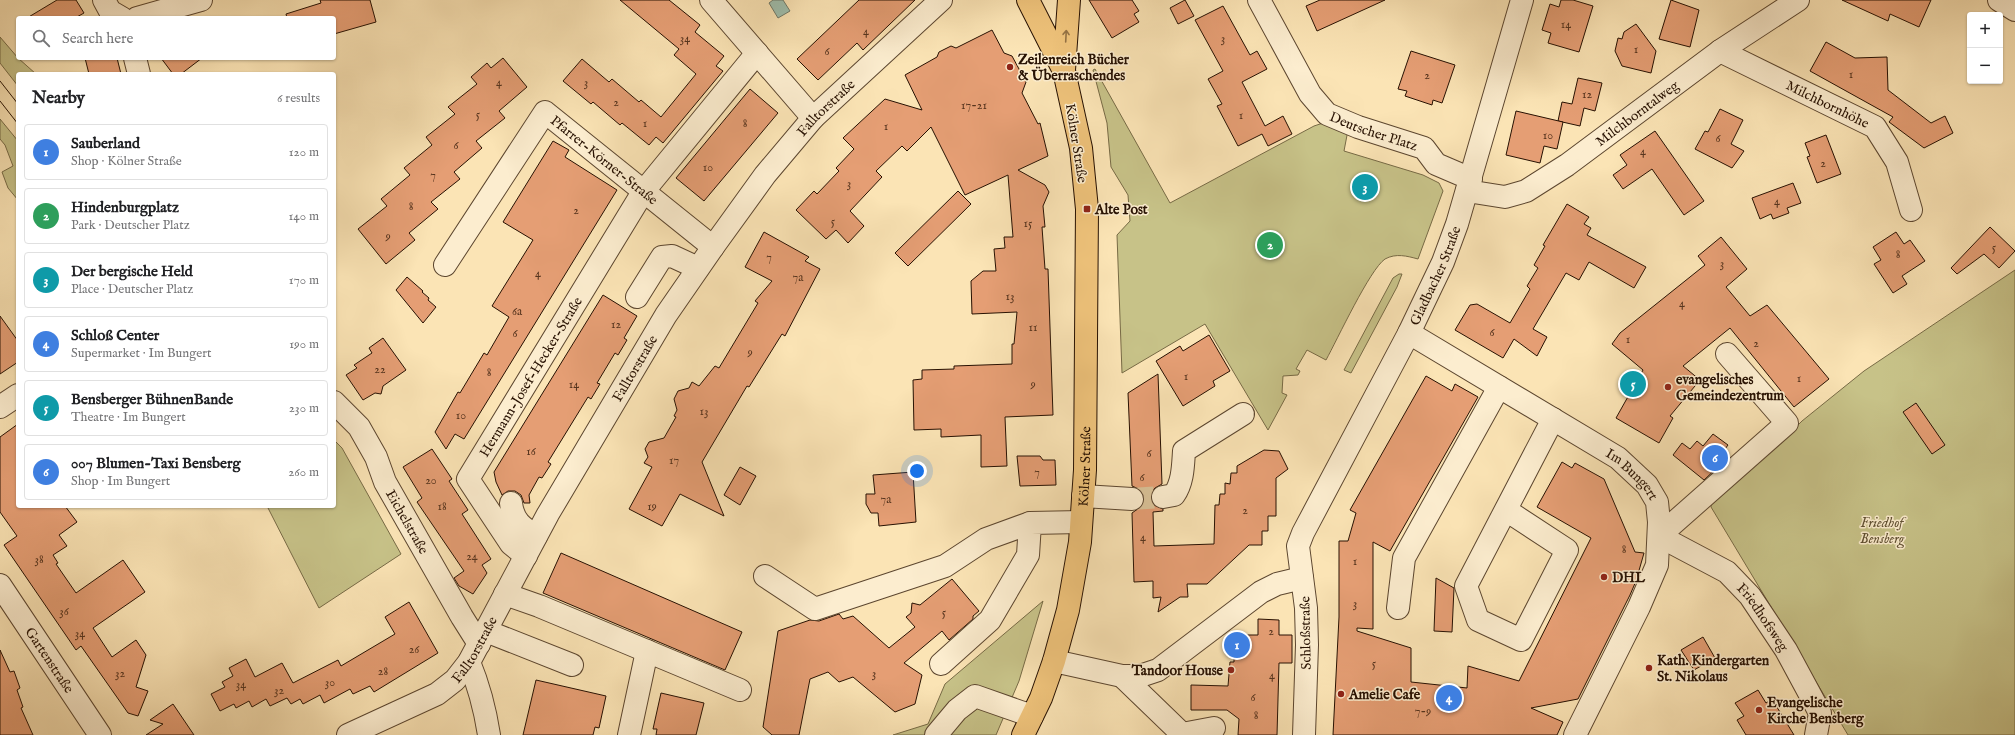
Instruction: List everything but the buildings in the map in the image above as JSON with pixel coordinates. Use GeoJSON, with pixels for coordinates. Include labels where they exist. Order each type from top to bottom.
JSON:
{"type":"FeatureCollection","features":[{"type":"Feature","properties":{"kind":"main road","name":"Kölner Straße"},"geometry":{"type":"LineString","coordinates":[[1027,726],[1041,698],[1054,661],[1070,599],[1080,542],[1083,496],[1087,208],[1081,148],[1064,71],[1028,0]]}},
{"type":"Feature","properties":{"kind":"main road"},"geometry":{"type":"LineString","coordinates":[[1064,71],[1069,0]]}},
{"type":"Feature","properties":{"kind":"street"},"geometry":{"type":"LineString","coordinates":[[104,0],[110,12],[118,16]]}},
{"type":"Feature","properties":{"kind":"street"},"geometry":{"type":"LineString","coordinates":[[144,16],[201,0]]}},
{"type":"Feature","properties":{"kind":"street"},"geometry":{"type":"LineString","coordinates":[[711,0],[813,118]]}},
{"type":"Feature","properties":{"kind":"street","name":"Falltorstraße"},"geometry":{"type":"LineString","coordinates":[[348,735],[437,694],[456,680],[482,639],[536,536],[666,315],[698,268],[765,175],[813,118],[941,0]]}},
{"type":"Feature","properties":{"kind":"street","name":"Deutscher Platz"},"geometry":{"type":"LineString","coordinates":[[1259,0],[1310,94],[1327,114],[1358,127],[1424,148],[1436,164],[1469,185]]}},
{"type":"Feature","properties":{"kind":"street","name":"Gladbacher Straße"},"geometry":{"type":"LineString","coordinates":[[1303,533],[1409,333],[1443,262],[1469,185],[1522,0]]}},
{"type":"Feature","properties":{"kind":"street","name":"Milchborntalweg"},"geometry":{"type":"LineString","coordinates":[[1469,185],[1505,197],[1526,192],[1567,165],[1720,52],[1798,0]]}},
{"type":"Feature","properties":{"kind":"street"},"geometry":{"type":"LineString","coordinates":[[1999,0],[2015,10]]}},
{"type":"Feature","properties":{"kind":"street","name":"Milchbornhöhe"},"geometry":{"type":"LineString","coordinates":[[1720,52],[1875,127],[1897,162],[1910,210]]}},
{"type":"Feature","properties":{"kind":"street"},"geometry":{"type":"LineString","coordinates":[[643,192],[757,53]]}},
{"type":"Feature","properties":{"kind":"street"},"geometry":{"type":"LineString","coordinates":[[135,60],[138,72]]}},
{"type":"Feature","properties":{"kind":"street","name":"Pfarrer-Körner-Straße"},"geometry":{"type":"LineString","coordinates":[[445,265],[545,112],[713,247]]}},
{"type":"Feature","properties":{"kind":"street","name":"Hermann-Josef-Hecker-Straße"},"geometry":{"type":"LineString","coordinates":[[526,556],[511,544],[468,479],[643,192]]}},
{"type":"Feature","properties":{"kind":"street"},"geometry":{"type":"LineString","coordinates":[[638,297],[662,257],[672,256],[698,268]]}},
{"type":"Feature","properties":{"kind":"street","name":"Im Bungert"},"geometry":{"type":"LineString","coordinates":[[1409,333],[1618,458],[1648,485],[1656,502],[1659,536],[1657,565],[1575,735]]}},
{"type":"Feature","properties":{"kind":"street"},"geometry":{"type":"LineString","coordinates":[[1659,536],[1787,423],[1727,354]]}},
{"type":"Feature","properties":{"kind":"street"},"geometry":{"type":"LineString","coordinates":[[1398,608],[1404,558],[1499,387]]}},
{"type":"Feature","properties":{"kind":"street"},"geometry":{"type":"LineString","coordinates":[[0,407],[16,396]]}},
{"type":"Feature","properties":{"kind":"street","name":"Eichelstraße"},"geometry":{"type":"LineString","coordinates":[[336,404],[359,427],[376,457],[385,482],[462,617],[482,639],[482,700],[489,735]]}},
{"type":"Feature","properties":{"kind":"street"},"geometry":{"type":"LineString","coordinates":[[1163,497],[1174,494],[1179,488],[1184,451],[1243,414]]}},
{"type":"Feature","properties":{"kind":"street"},"geometry":{"type":"LineString","coordinates":[[1506,510],[1567,550],[1521,640],[1478,620],[1466,586],[1553,419]]}},
{"type":"Feature","properties":{"kind":"street"},"geometry":{"type":"LineString","coordinates":[[1083,496],[1132,499]]}},
{"type":"Feature","properties":{"kind":"street"},"geometry":{"type":"LineString","coordinates":[[511,503],[514,517],[519,526],[536,536]]}},
{"type":"Feature","properties":{"kind":"street"},"geometry":{"type":"LineString","coordinates":[[765,576],[815,609],[945,566],[986,539],[1030,523],[1081,522]]}},
{"type":"Feature","properties":{"kind":"street"},"geometry":{"type":"LineString","coordinates":[[941,664],[990,620],[1028,555],[1030,523]]}},
{"type":"Feature","properties":{"kind":"street","name":"Schloßstraße"},"geometry":{"type":"LineString","coordinates":[[1303,533],[1298,546],[1306,608],[1307,645],[1304,735]]}},
{"type":"Feature","properties":{"kind":"street","name":"Friedhofsweg"},"geometry":{"type":"LineString","coordinates":[[1659,536],[1727,572],[1750,596],[1786,650],[1820,713],[1816,735]]}},
{"type":"Feature","properties":{"kind":"street"},"geometry":{"type":"LineString","coordinates":[[1054,661],[1122,676],[1140,676],[1158,670],[1261,592],[1278,584],[1302,578]]}},
{"type":"Feature","properties":{"kind":"street","name":"Gartenstraße"},"geometry":{"type":"LineString","coordinates":[[0,585],[100,735]]}},
{"type":"Feature","properties":{"kind":"street"},"geometry":{"type":"LineString","coordinates":[[506,594],[539,606],[740,690]]}},
{"type":"Feature","properties":{"kind":"street"},"geometry":{"type":"LineString","coordinates":[[482,639],[573,659]]}},
{"type":"Feature","properties":{"kind":"street"},"geometry":{"type":"LineString","coordinates":[[629,735],[647,651]]}},
{"type":"Feature","properties":{"kind":"street"},"geometry":{"type":"LineString","coordinates":[[1122,676],[1182,734],[1214,728]]}},
{"type":"Feature","properties":{"kind":"street"},"geometry":{"type":"LineString","coordinates":[[936,735],[957,710],[975,696],[1027,726]]}},
{"type":"Feature","properties":{"kind":"green space"},"geometry":{"type":"Polygon","coordinates":[[[0,37],[16,56],[16,60],[20,60],[34,72],[16,72],[16,83],[0,63],[0,37]]]}},
{"type":"Feature","properties":{"kind":"green space"},"geometry":{"type":"Polygon","coordinates":[[[1095,69],[1170,203],[1314,126],[1326,122],[1348,130],[1344,151],[1423,175],[1439,183],[1443,191],[1418,259],[1406,256],[1393,256],[1385,259],[1379,265],[1354,306],[1326,360],[1307,350],[1296,369],[1300,371],[1298,375],[1283,376],[1282,393],[1287,395],[1268,430],[1205,324],[1122,373],[1117,235],[1130,221],[1128,195],[1111,167],[1107,123],[1093,70],[1095,69]]]}},
{"type":"Feature","properties":{"kind":"green space"},"geometry":{"type":"Polygon","coordinates":[[[0,119],[16,139],[16,198],[8,188],[2,172],[13,166],[5,145],[0,139],[0,119]]]}},
{"type":"Feature","properties":{"kind":"green space","name":"Friedhof Bensberg"},"geometry":{"type":"Polygon","coordinates":[[[2015,270],[2015,735],[1848,735],[1711,507],[1712,498],[1784,439],[1802,421],[1864,371],[2015,270]]]}},
{"type":"Feature","properties":{"kind":"green space"},"geometry":{"type":"Polygon","coordinates":[[[1399,274],[1402,274],[1397,287],[1351,373],[1344,370],[1393,278],[1399,274]]]}},
{"type":"Feature","properties":{"kind":"green space"},"geometry":{"type":"Polygon","coordinates":[[[336,442],[342,448],[401,554],[319,608],[268,508],[336,508],[336,442]]]}},
{"type":"Feature","properties":{"kind":"green space"},"geometry":{"type":"Polygon","coordinates":[[[1043,601],[1019,681],[996,735],[893,735],[928,724],[945,684],[1043,601]]]}},
{"type":"Feature","properties":{"kind":"shaded area"},"geometry":{"type":"Polygon","coordinates":[[[773,0],[783,0],[790,11],[778,18],[769,3],[773,0]]]}},
{"type":"Feature","properties":{"kind":"tunnel"},"geometry":{"type":"LineString","coordinates":[[1132,499],[1163,497]]}},
{"type":"Feature","properties":{"kind":"tram line"},"geometry":{"type":"LineString","coordinates":[[0,81],[16,101]]}},
{"type":"Feature","properties":{"kind":"tram line"},"geometry":{"type":"LineString","coordinates":[[0,101],[16,121]]}},
{"type":"Feature","properties":{"kind":"place","name":"Zeilenreich Bücher & Überraschendes"},"geometry":{"type":"Point","coordinates":[1010,67]}},
{"type":"Feature","properties":{"kind":"place","name":"Der bergische Held"},"geometry":{"type":"Point","coordinates":[1365,187]}},
{"type":"Feature","properties":{"kind":"place","name":"Alte Post"},"geometry":{"type":"Point","coordinates":[1087,209]}},
{"type":"Feature","properties":{"kind":"place","name":"Hindenburgplatz"},"geometry":{"type":"Point","coordinates":[1270,245]}},
{"type":"Feature","properties":{"kind":"place","name":"Bensberger BühnenBande"},"geometry":{"type":"Point","coordinates":[1633,384]}},
{"type":"Feature","properties":{"kind":"place","name":"evangelisches Gemeindezentrum"},"geometry":{"type":"Point","coordinates":[1668,387]}},
{"type":"Feature","properties":{"kind":"place","name":"007 Blumen-Taxi Bensberg"},"geometry":{"type":"Point","coordinates":[1715,458]}},
{"type":"Feature","properties":{"kind":"place","name":"DHL"},"geometry":{"type":"Point","coordinates":[1604,577]}},
{"type":"Feature","properties":{"kind":"place","name":"Sauberland"},"geometry":{"type":"Point","coordinates":[1237,645]}},
{"type":"Feature","properties":{"kind":"place","name":"Kath. Kindergarten St. Nikolaus"},"geometry":{"type":"Point","coordinates":[1649,668]}},
{"type":"Feature","properties":{"kind":"place","name":"Tandoor House"},"geometry":{"type":"Point","coordinates":[1231,670]}},
{"type":"Feature","properties":{"kind":"place","name":"Amelie Cafe"},"geometry":{"type":"Point","coordinates":[1341,694]}},
{"type":"Feature","properties":{"kind":"place","name":"Schloß Center"},"geometry":{"type":"Point","coordinates":[1449,698]}},
{"type":"Feature","properties":{"kind":"place","name":"Evangelische Kirche Bensberg"},"geometry":{"type":"Point","coordinates":[1759,710]}}]}
